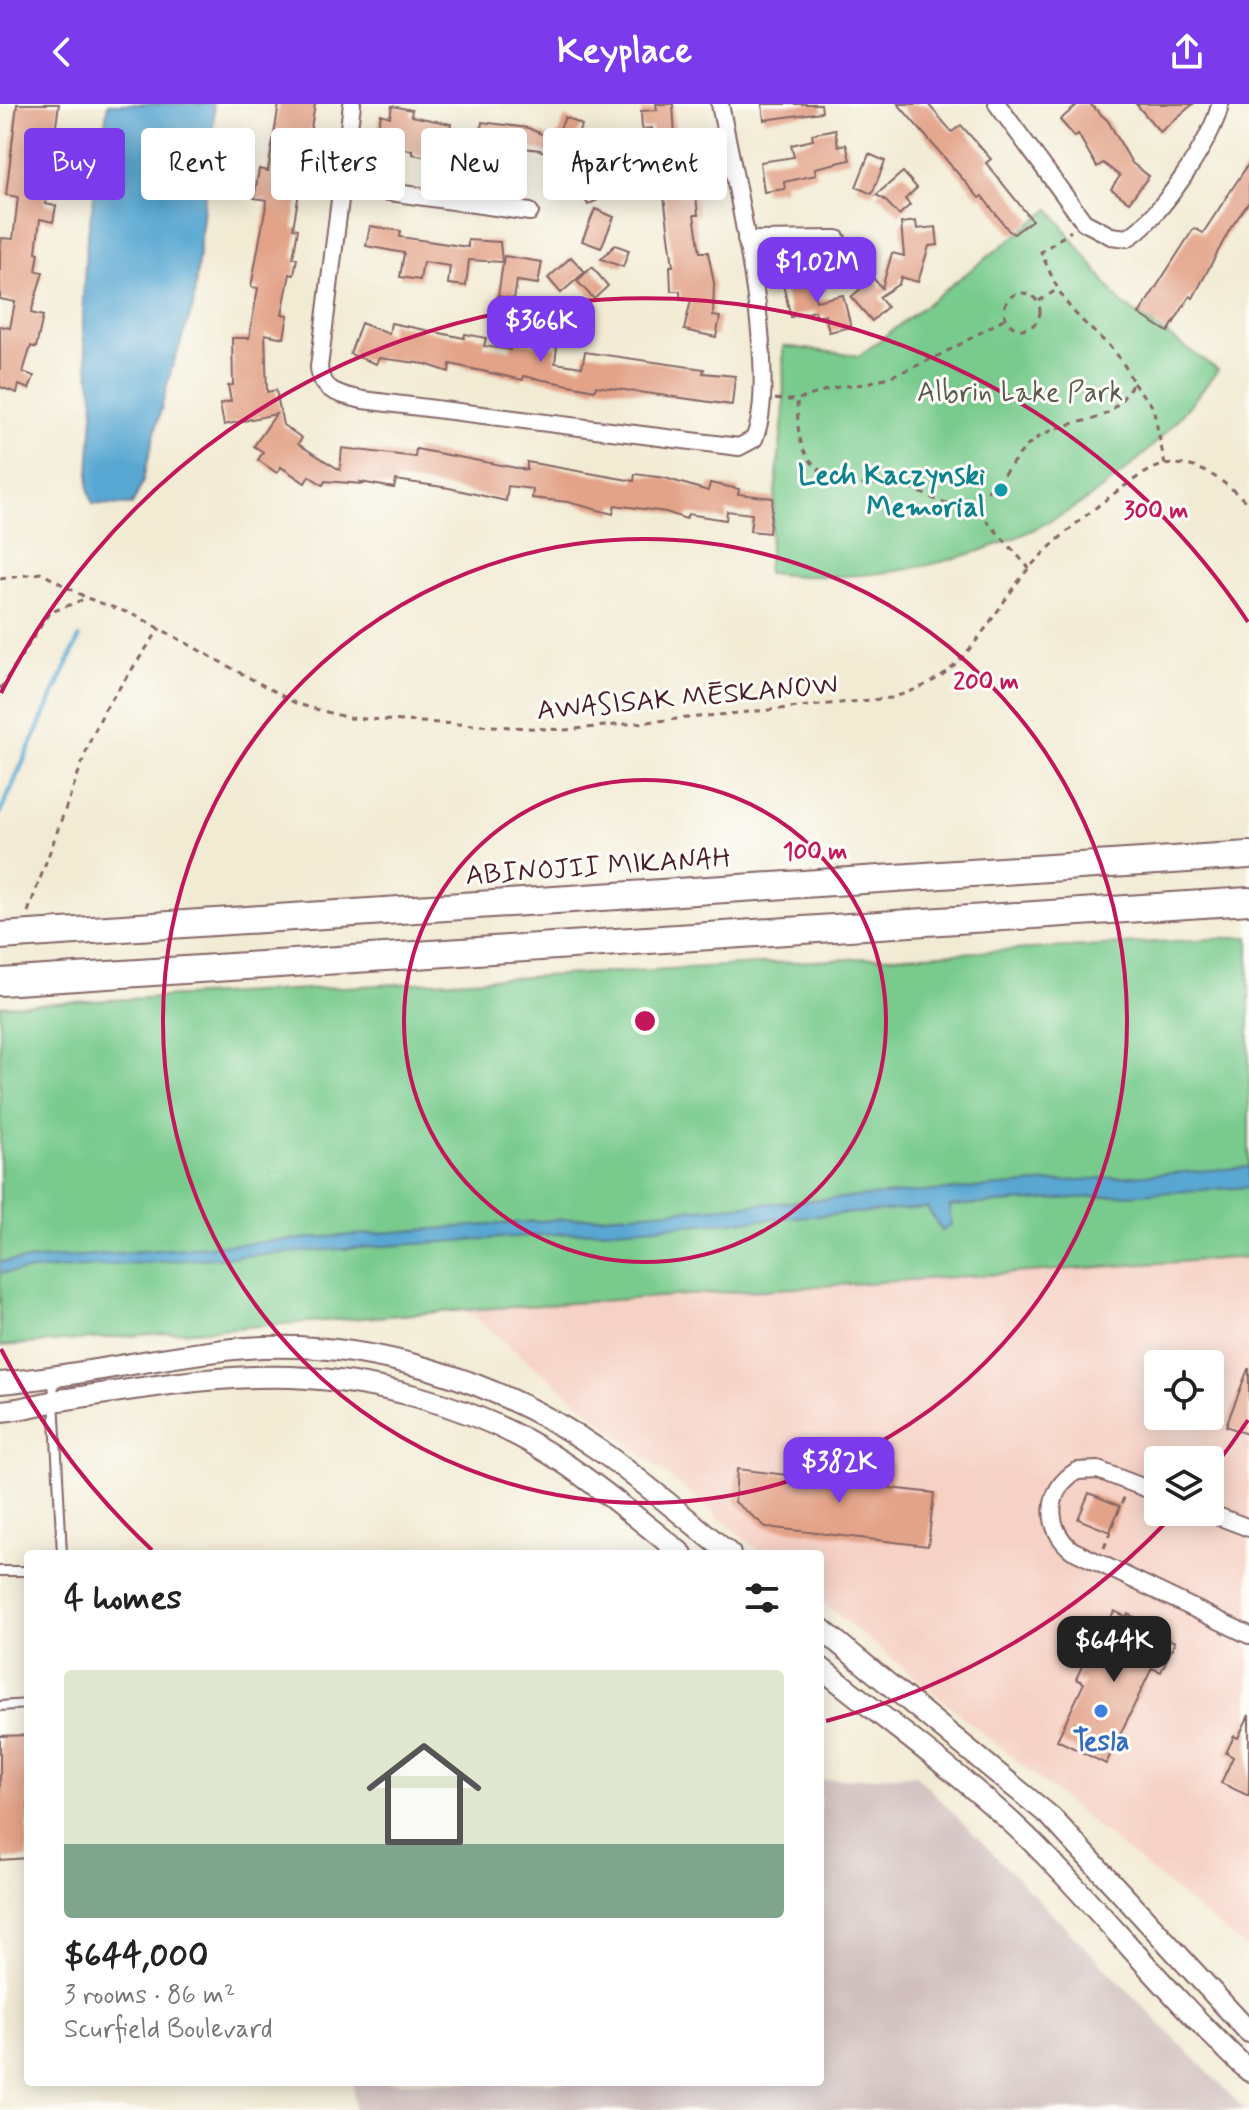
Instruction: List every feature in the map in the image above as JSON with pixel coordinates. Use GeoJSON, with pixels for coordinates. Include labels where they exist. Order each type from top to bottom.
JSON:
{"type":"FeatureCollection","features":[{"type":"Feature","properties":{"kind":"main road","name":"ABINOJII MIKANAH"},"geometry":{"type":"LineString","coordinates":[[10,936],[1249,855]]}},
{"type":"Feature","properties":{"kind":"main road"},"geometry":{"type":"LineString","coordinates":[[0,982],[1249,901]]}},
{"type":"Feature","properties":{"kind":"street"},"geometry":{"type":"LineString","coordinates":[[348,128],[352,104]]}},
{"type":"Feature","properties":{"kind":"street"},"geometry":{"type":"LineString","coordinates":[[338,200],[319,367],[319,379],[327,388],[363,400],[739,447],[754,439],[762,397],[755,293],[720,104]]}},
{"type":"Feature","properties":{"kind":"street"},"geometry":{"type":"LineString","coordinates":[[997,104],[1084,222],[1111,236],[1127,238],[1148,223],[1213,128],[1220,104]]}},
{"type":"Feature","properties":{"kind":"street"},"geometry":{"type":"LineString","coordinates":[[405,194],[530,212]]}},
{"type":"Feature","properties":{"kind":"street"},"geometry":{"type":"LineString","coordinates":[[746,240],[837,239]]}},
{"type":"Feature","properties":{"kind":"street"},"geometry":{"type":"LineString","coordinates":[[0,1383],[273,1347],[350,1353],[427,1368],[495,1393],[569,1431],[607,1455],[725,1550]]}},
{"type":"Feature","properties":{"kind":"street"},"geometry":{"type":"LineString","coordinates":[[0,1411],[54,1401],[253,1377],[332,1380],[414,1396],[486,1421],[559,1459],[677,1550]]}},
{"type":"Feature","properties":{"kind":"street"},"geometry":{"type":"LineString","coordinates":[[1144,1488],[1086,1469],[1070,1475],[1057,1491],[1052,1505],[1054,1531],[1072,1550],[1249,1635]]}},
{"type":"Feature","properties":{"kind":"street"},"geometry":{"type":"LineString","coordinates":[[1224,1518],[1249,1528]]}},
{"type":"Feature","properties":{"kind":"street"},"geometry":{"type":"LineString","coordinates":[[824,1631],[1051,1817],[1249,2032]]}},
{"type":"Feature","properties":{"kind":"street"},"geometry":{"type":"LineString","coordinates":[[824,1670],[1018,1830],[1179,2004],[1249,2071]]}},
{"type":"Feature","properties":{"kind":"lane"},"geometry":{"type":"LineString","coordinates":[[53,1378],[62,1550]]}},
{"type":"Feature","properties":{"kind":"lane"},"geometry":{"type":"LineString","coordinates":[[0,1571],[24,1571]]}},
{"type":"Feature","properties":{"kind":"lane"},"geometry":{"type":"LineString","coordinates":[[0,1706],[24,1704]]}},
{"type":"Feature","properties":{"kind":"path"},"geometry":{"type":"LineString","coordinates":[[1084,222],[1041,252],[1058,289],[1075,313],[1123,359],[1133,383],[1153,407],[1165,465],[1205,471],[1249,505]]}},
{"type":"Feature","properties":{"kind":"path"},"geometry":{"type":"LineString","coordinates":[[1039,301],[1058,289]]}},
{"type":"Feature","properties":{"kind":"path"},"geometry":{"type":"LineString","coordinates":[[1024,293],[1039,301],[1040,318],[1031,328],[1017,329],[1005,318],[1004,308],[1011,297],[1024,293]]}},
{"type":"Feature","properties":{"kind":"path"},"geometry":{"type":"LineString","coordinates":[[762,397],[797,402],[831,389],[868,383],[945,353],[1005,318]]}},
{"type":"Feature","properties":{"kind":"path"},"geometry":{"type":"LineString","coordinates":[[797,402],[801,443],[816,466],[834,478],[857,486],[892,483],[938,501],[970,502],[1007,474],[1033,440],[1053,430],[1111,413],[1133,383]]}},
{"type":"Feature","properties":{"kind":"path","name":"AWASISAK MĒSKANOW"},"geometry":{"type":"LineString","coordinates":[[0,579],[41,573],[87,598],[117,606],[160,628],[285,698],[323,712],[377,721],[565,730],[891,698],[928,685],[952,668],[1029,568],[1051,546],[1121,490],[1165,465]]}},
{"type":"Feature","properties":{"kind":"path"},"geometry":{"type":"LineString","coordinates":[[970,502],[1029,568]]}},
{"type":"Feature","properties":{"kind":"path"},"geometry":{"type":"LineString","coordinates":[[0,689],[49,613],[87,598]]}},
{"type":"Feature","properties":{"kind":"path"},"geometry":{"type":"LineString","coordinates":[[10,936],[105,709],[160,628]]}},
{"type":"Feature","properties":{"kind":"path"},"geometry":{"type":"LineString","coordinates":[[1098,1563],[1130,1483]]}},
{"type":"Feature","properties":{"kind":"shaded area"},"geometry":{"type":"Polygon","coordinates":[[[1249,1257],[1249,1951],[824,1603],[824,1550],[758,1550],[466,1310],[1249,1257]]]}},
{"type":"Feature","properties":{"kind":"shaded area"},"geometry":{"type":"Polygon","coordinates":[[[916,1775],[1245,2110],[354,2110],[353,2086],[824,2086],[824,1780],[916,1775]]]}},
{"type":"Feature","properties":{"kind":"green space","name":"Albrin Lake Park"},"geometry":{"type":"Polygon","coordinates":[[[1050,209],[1121,303],[1218,370],[1167,432],[1132,465],[1093,495],[1052,520],[1007,541],[961,557],[864,575],[767,573],[784,408],[783,346],[859,356],[1050,209]]]}},
{"type":"Feature","properties":{"kind":"green space"},"geometry":{"type":"Polygon","coordinates":[[[1249,937],[1249,1257],[466,1310],[0,1346],[0,1006],[1249,937]]]}},
{"type":"Feature","properties":{"kind":"water"},"geometry":{"type":"Polygon","coordinates":[[[108,104],[213,104],[213,128],[141,128],[141,200],[205,200],[193,307],[171,370],[142,484],[132,505],[93,504],[88,488],[94,401],[83,336],[86,247],[93,200],[125,200],[125,128],[104,128],[108,104]]]}},
{"type":"Feature","properties":{"kind":"water"},"geometry":{"type":"Polygon","coordinates":[[[1249,1167],[1249,1187],[949,1206],[951,1225],[942,1231],[927,1208],[0,1273],[0,1262],[1249,1167]]]}},
{"type":"Feature","properties":{"kind":"building"},"geometry":{"type":"Polygon","coordinates":[[[17,104],[59,104],[56,128],[24,128],[24,200],[46,200],[45,204],[56,206],[53,222],[40,219],[36,271],[43,272],[31,313],[43,316],[36,348],[31,346],[23,372],[34,376],[29,389],[19,385],[17,393],[0,387],[0,326],[10,328],[15,302],[0,299],[2,238],[13,239],[18,197],[6,195],[17,104]]]}},
{"type":"Feature","properties":{"kind":"building"},"geometry":{"type":"Polygon","coordinates":[[[279,104],[315,104],[311,128],[275,128],[279,104]]]}},
{"type":"Feature","properties":{"kind":"building"},"geometry":{"type":"Polygon","coordinates":[[[656,104],[673,104],[674,128],[642,128],[641,111],[657,110],[656,104]]]}},
{"type":"Feature","properties":{"kind":"building"},"geometry":{"type":"Polygon","coordinates":[[[762,104],[821,104],[822,112],[764,120],[762,104]]]}},
{"type":"Feature","properties":{"kind":"building"},"geometry":{"type":"Polygon","coordinates":[[[898,104],[928,104],[952,132],[961,125],[991,159],[986,163],[1032,220],[1014,234],[1009,231],[982,196],[979,198],[898,104]]]}},
{"type":"Feature","properties":{"kind":"building"},"geometry":{"type":"Polygon","coordinates":[[[1078,104],[1090,104],[1108,121],[1132,163],[1149,176],[1129,202],[1111,189],[1120,176],[1103,163],[1097,167],[1078,134],[1075,137],[1060,120],[1078,104]]]}},
{"type":"Feature","properties":{"kind":"building"},"geometry":{"type":"Polygon","coordinates":[[[1136,104],[1193,104],[1160,132],[1136,104]]]}},
{"type":"Feature","properties":{"kind":"building"},"geometry":{"type":"Polygon","coordinates":[[[392,106],[412,110],[411,116],[451,124],[450,128],[421,128],[421,156],[405,149],[405,128],[378,128],[381,114],[390,117],[392,106]]]}},
{"type":"Feature","properties":{"kind":"building"},"geometry":{"type":"Polygon","coordinates":[[[565,117],[582,125],[580,128],[560,128],[565,117]]]}},
{"type":"Feature","properties":{"kind":"building"},"geometry":{"type":"Polygon","coordinates":[[[482,122],[528,128],[543,135],[543,152],[527,148],[527,128],[481,128],[482,122]]]}},
{"type":"Feature","properties":{"kind":"building"},"geometry":{"type":"Polygon","coordinates":[[[835,129],[838,146],[846,144],[850,160],[815,168],[816,175],[784,182],[785,189],[764,192],[760,162],[794,157],[791,145],[813,140],[812,134],[835,129]]]}},
{"type":"Feature","properties":{"kind":"building"},"geometry":{"type":"Polygon","coordinates":[[[271,153],[271,200],[298,200],[293,228],[298,229],[293,258],[297,258],[294,275],[290,274],[282,314],[288,315],[284,338],[265,334],[267,392],[276,390],[283,425],[302,438],[298,444],[340,470],[342,448],[415,457],[416,449],[527,470],[527,462],[634,481],[635,474],[665,478],[708,491],[710,483],[739,489],[738,494],[773,498],[769,533],[750,531],[752,514],[727,511],[726,520],[688,514],[686,519],[666,512],[615,505],[613,514],[568,502],[532,498],[533,489],[508,486],[506,501],[396,480],[394,488],[361,482],[363,484],[325,481],[323,485],[309,476],[305,483],[281,467],[277,473],[258,460],[263,452],[254,446],[276,414],[224,425],[220,404],[231,401],[228,386],[233,385],[232,338],[249,338],[258,288],[251,287],[267,200],[255,198],[255,192],[259,169],[268,171],[271,153]]]}},
{"type":"Feature","properties":{"kind":"building"},"geometry":{"type":"Polygon","coordinates":[[[869,154],[885,161],[872,194],[856,187],[869,154]]]}},
{"type":"Feature","properties":{"kind":"building"},"geometry":{"type":"Polygon","coordinates":[[[1249,163],[1249,202],[1230,229],[1193,298],[1190,296],[1168,332],[1139,314],[1194,228],[1203,233],[1249,163]]]}},
{"type":"Feature","properties":{"kind":"building"},"geometry":{"type":"Polygon","coordinates":[[[903,172],[917,188],[905,199],[910,205],[899,215],[876,195],[903,172]]]}},
{"type":"Feature","properties":{"kind":"building"},"geometry":{"type":"Polygon","coordinates":[[[664,200],[696,200],[698,215],[694,215],[700,252],[708,252],[714,283],[713,316],[720,317],[716,337],[684,330],[691,300],[680,300],[680,291],[671,291],[670,266],[673,266],[664,200]]]}},
{"type":"Feature","properties":{"kind":"building"},"geometry":{"type":"Polygon","coordinates":[[[595,209],[614,217],[601,248],[582,241],[595,209]]]}},
{"type":"Feature","properties":{"kind":"building"},"geometry":{"type":"Polygon","coordinates":[[[916,221],[917,229],[936,227],[938,245],[929,246],[918,282],[901,277],[899,284],[879,297],[887,307],[872,321],[851,297],[873,278],[882,288],[892,253],[904,256],[901,223],[916,221]]]}},
{"type":"Feature","properties":{"kind":"building"},"geometry":{"type":"Polygon","coordinates":[[[370,226],[401,231],[400,237],[468,247],[468,240],[500,242],[502,262],[469,260],[466,286],[448,284],[450,266],[423,262],[420,280],[400,277],[404,253],[366,246],[370,226]]]}},
{"type":"Feature","properties":{"kind":"building"},"geometry":{"type":"Polygon","coordinates":[[[615,245],[629,250],[623,267],[601,259],[615,245]]]}},
{"type":"Feature","properties":{"kind":"building"},"geometry":{"type":"Polygon","coordinates":[[[504,256],[542,262],[538,284],[517,281],[514,299],[498,296],[504,256]]]}},
{"type":"Feature","properties":{"kind":"building"},"geometry":{"type":"Polygon","coordinates":[[[571,257],[585,272],[561,293],[548,278],[571,257]]]}},
{"type":"Feature","properties":{"kind":"building"},"geometry":{"type":"Polygon","coordinates":[[[592,267],[608,286],[594,299],[577,281],[592,267]]]}},
{"type":"Feature","properties":{"kind":"building"},"geometry":{"type":"Polygon","coordinates":[[[810,278],[816,301],[843,295],[851,327],[829,332],[825,315],[817,317],[815,311],[791,317],[783,285],[810,278]]]}},
{"type":"Feature","properties":{"kind":"building"},"geometry":{"type":"Polygon","coordinates":[[[361,323],[389,334],[391,323],[464,338],[465,334],[486,338],[484,346],[510,350],[512,343],[519,342],[557,347],[555,363],[582,367],[585,352],[704,369],[703,373],[735,376],[732,405],[596,386],[595,390],[523,376],[523,380],[450,364],[449,372],[425,364],[379,358],[376,364],[350,354],[361,323]]]}},
{"type":"Feature","properties":{"kind":"building"},"geometry":{"type":"Polygon","coordinates":[[[1249,1369],[1249,1435],[1226,1426],[1249,1369]]]}},
{"type":"Feature","properties":{"kind":"building"},"geometry":{"type":"Polygon","coordinates":[[[858,1459],[893,1463],[890,1488],[934,1493],[928,1546],[766,1527],[735,1502],[737,1469],[855,1483],[858,1459]]]}},
{"type":"Feature","properties":{"kind":"building"},"geometry":{"type":"Polygon","coordinates":[[[1089,1493],[1120,1506],[1110,1532],[1078,1519],[1089,1493]]]}},
{"type":"Feature","properties":{"kind":"building","name":"Tesla"},"geometry":{"type":"Polygon","coordinates":[[[1114,1611],[1126,1617],[1128,1614],[1168,1633],[1166,1638],[1175,1642],[1161,1672],[1152,1668],[1106,1764],[1057,1740],[1084,1683],[1076,1679],[1085,1660],[1090,1663],[1114,1611]]]}},
{"type":"Feature","properties":{"kind":"building"},"geometry":{"type":"Polygon","coordinates":[[[1249,1715],[1249,1796],[1221,1783],[1233,1757],[1226,1753],[1234,1736],[1238,1738],[1249,1715]]]}},
{"type":"Feature","properties":{"kind":"building"},"geometry":{"type":"Polygon","coordinates":[[[24,1735],[24,1858],[0,1860],[0,1736],[24,1735]]]}},
{"type":"Feature","properties":{"kind":"waterway"},"geometry":{"type":"LineString","coordinates":[[0,813],[79,638]]}},
{"type":"Feature","properties":{"kind":"place","name":"Lech Kaczynski Memorial"},"geometry":{"type":"Point","coordinates":[1001,490]}},
{"type":"Feature","properties":{"kind":"place","name":"Tesla"},"geometry":{"type":"Point","coordinates":[1101,1711]}}]}
